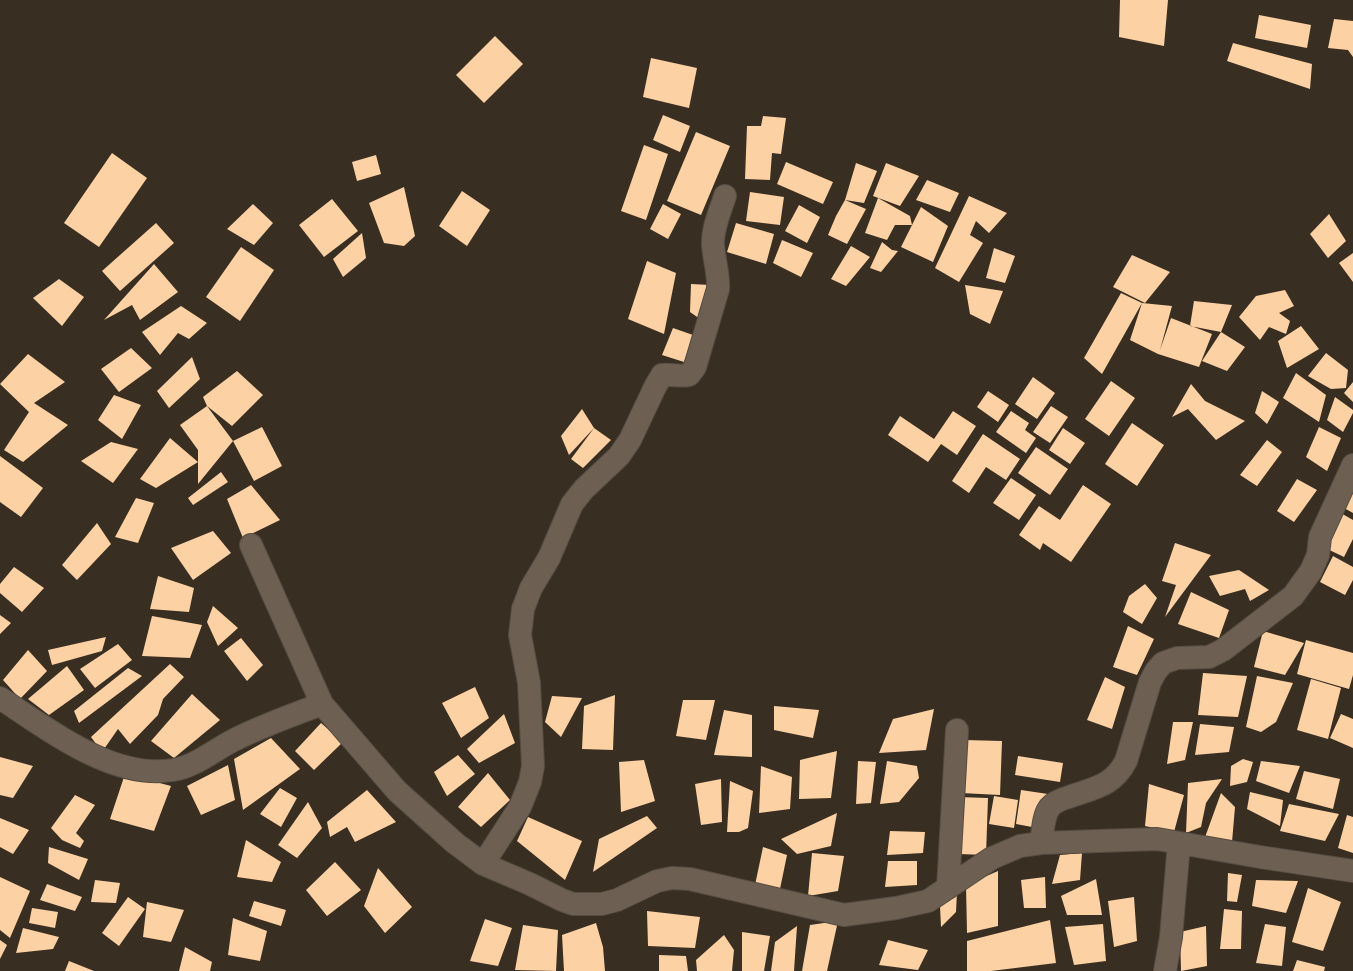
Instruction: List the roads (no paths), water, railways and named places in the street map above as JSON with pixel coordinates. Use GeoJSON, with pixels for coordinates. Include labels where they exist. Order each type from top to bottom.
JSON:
{"type":"FeatureCollection","features":[{"type":"Feature","properties":{"kind":"street"},"geometry":{"type":"LineString","coordinates":[[483,864],[520,807],[530,782],[532,766],[529,683],[520,635],[523,609],[531,588],[549,558],[572,504],[584,489],[619,456],[630,440],[662,375],[690,375],[695,367],[718,289],[719,277],[713,244],[714,233],[725,196]]}},
{"type":"Feature","properties":{"kind":"street"},"geometry":{"type":"LineString","coordinates":[[1041,843],[1046,815],[1050,807],[1058,801],[1106,784],[1114,780],[1121,772],[1126,761],[1150,682],[1156,671],[1163,663],[1177,658],[1209,657],[1223,650],[1293,596],[1311,570],[1318,554],[1320,537],[1353,465]]}},
{"type":"Feature","properties":{"kind":"street"},"geometry":{"type":"LineString","coordinates":[[251,545],[322,704],[397,791],[455,843],[483,864],[573,904],[589,905],[618,900],[657,881],[672,878],[690,879],[721,885],[844,915],[896,908],[928,901],[992,858],[1020,846],[1041,843],[1157,839],[1353,871]]}},
{"type":"Feature","properties":{"kind":"street"},"geometry":{"type":"LineString","coordinates":[[0,698],[94,756],[130,768],[157,772],[189,766],[234,740],[322,704]]}},
{"type":"Feature","properties":{"kind":"street"},"geometry":{"type":"LineString","coordinates":[[948,888],[956,730]]}},
{"type":"Feature","properties":{"kind":"street"},"geometry":{"type":"LineString","coordinates":[[1165,971],[1171,937],[1179,843]]}}]}
